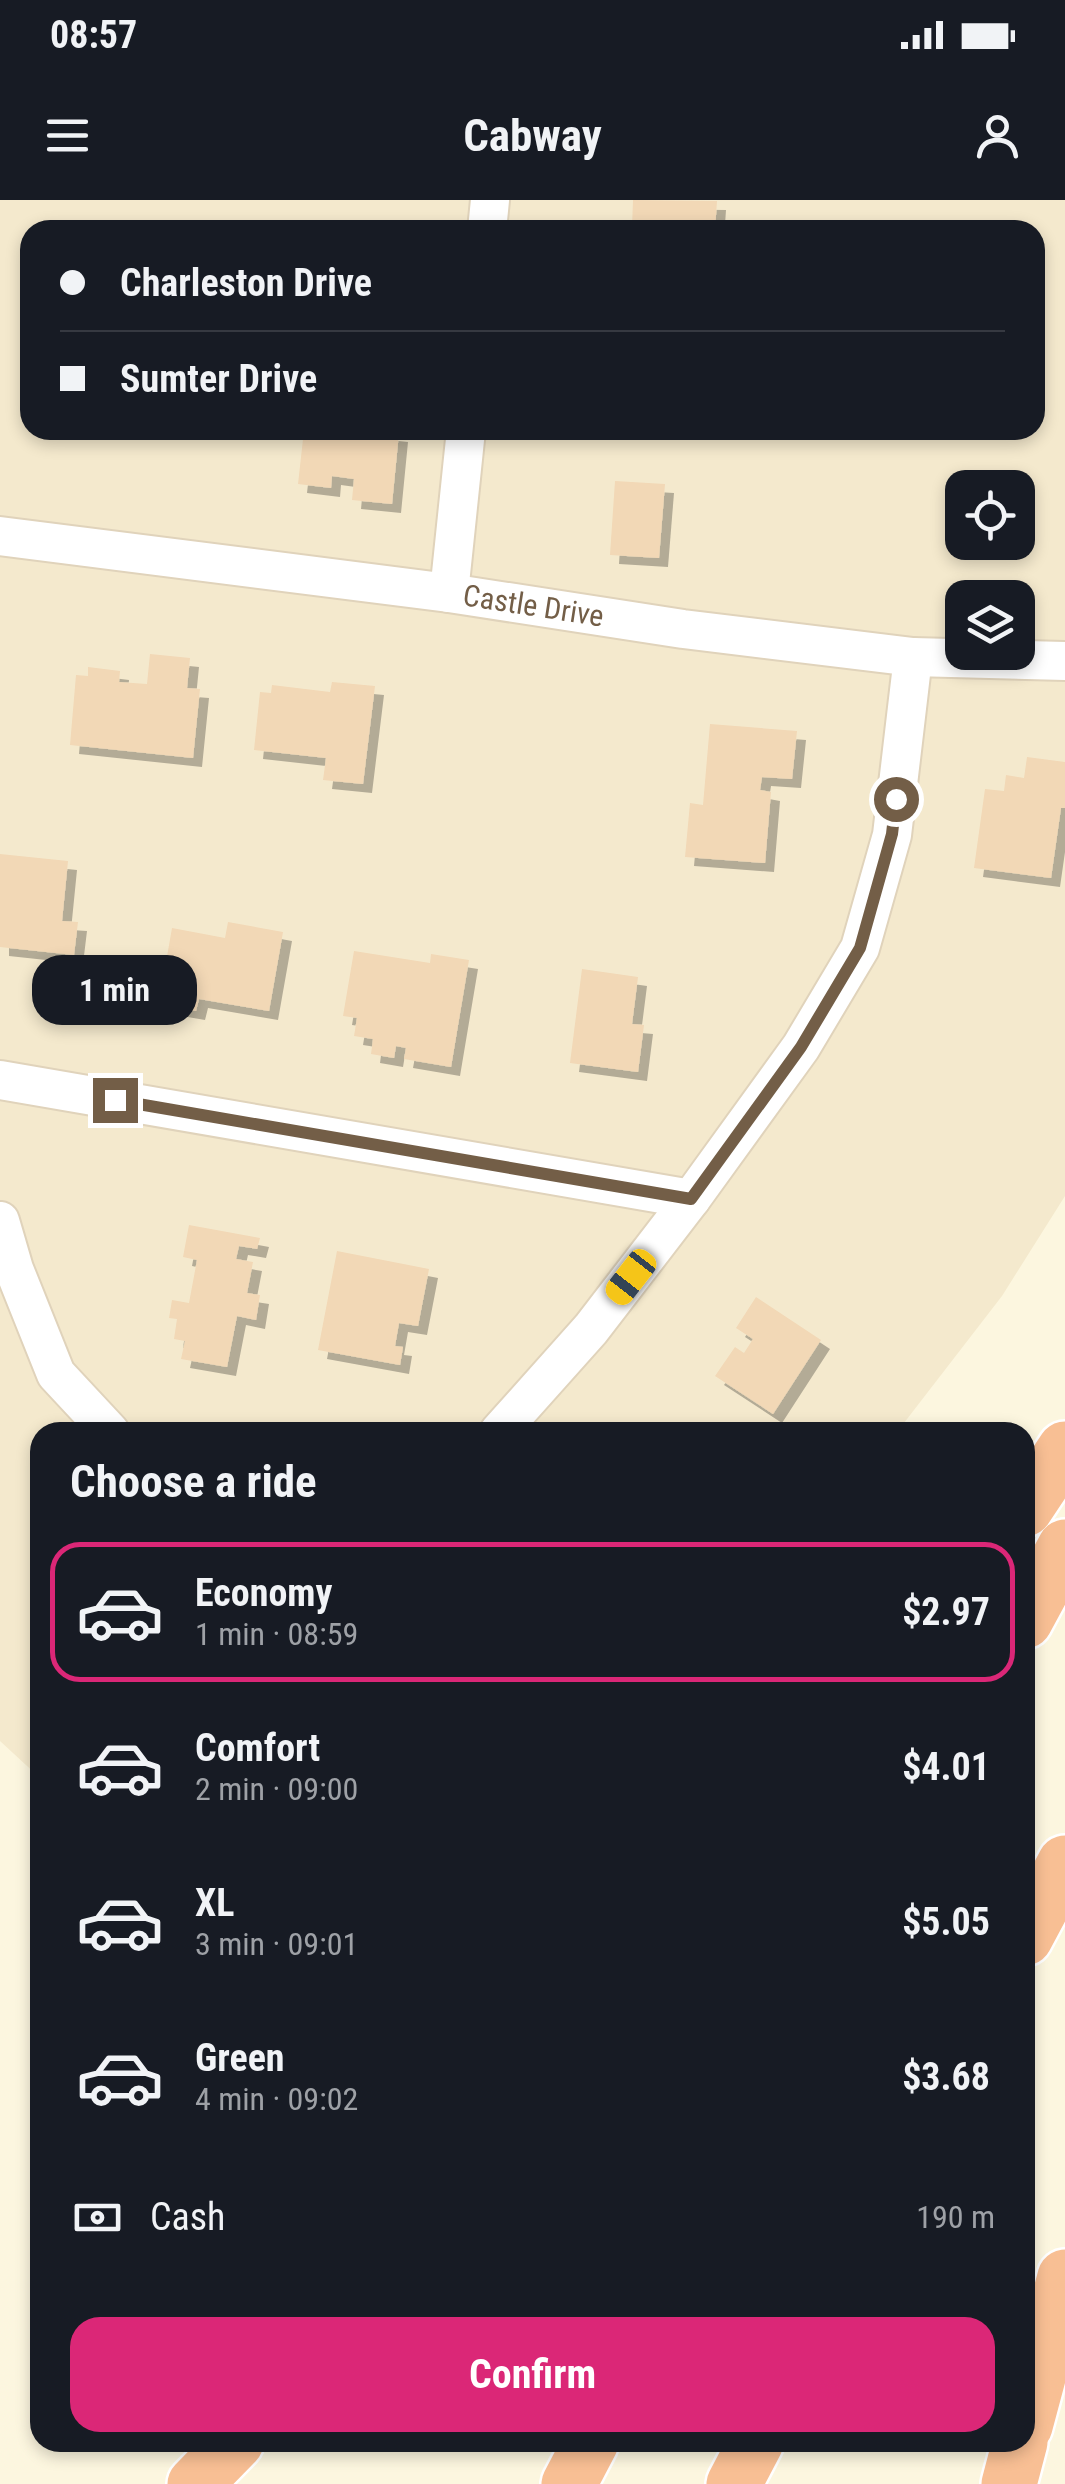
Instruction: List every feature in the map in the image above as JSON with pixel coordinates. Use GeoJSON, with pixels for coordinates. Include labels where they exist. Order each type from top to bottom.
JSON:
{"type":"FeatureCollection","features":[{"type":"Feature","properties":{"kind":"highway"},"geometry":{"type":"LineString","coordinates":[[1035,1494],[1065,1449]]}},
{"type":"Feature","properties":{"kind":"highway"},"geometry":{"type":"LineString","coordinates":[[1035,1602],[1065,1547]]}},
{"type":"Feature","properties":{"kind":"highway"},"geometry":{"type":"LineString","coordinates":[[1035,1919],[1065,1863]]}},
{"type":"Feature","properties":{"kind":"highway"},"geometry":{"type":"LineString","coordinates":[[1035,2389],[1065,2277]]}},
{"type":"Feature","properties":{"kind":"highway"},"geometry":{"type":"LineString","coordinates":[[195,2484],[226,2452]]}},
{"type":"Feature","properties":{"kind":"highway"},"geometry":{"type":"LineString","coordinates":[[569,2484],[586,2452]]}},
{"type":"Feature","properties":{"kind":"highway"},"geometry":{"type":"LineString","coordinates":[[734,2484],[751,2452]]}},
{"type":"Feature","properties":{"kind":"highway"},"geometry":{"type":"LineString","coordinates":[[1009,2484],[1017,2452]]}},
{"type":"Feature","properties":{"kind":"street"},"geometry":{"type":"LineString","coordinates":[[449,593],[465,440]]}},
{"type":"Feature","properties":{"kind":"street","name":"Castle Drive"},"geometry":{"type":"LineString","coordinates":[[0,536],[913,657],[1065,661]]}},
{"type":"Feature","properties":{"kind":"street"},"geometry":{"type":"LineString","coordinates":[[508,1422],[590,1329],[691,1199],[801,1047],[860,948],[892,834],[913,657]]}},
{"type":"Feature","properties":{"kind":"street"},"geometry":{"type":"LineString","coordinates":[[0,1080],[691,1199]]}},
{"type":"Feature","properties":{"kind":"street"},"geometry":{"type":"LineString","coordinates":[[0,1221],[14,1269],[56,1374],[101,1422]]}},
{"type":"Feature","properties":{"kind":"shaded area"},"geometry":{"type":"Polygon","coordinates":[[[0,200],[1065,200],[1065,1196],[1002,1296],[905,1422],[30,1422],[30,1769],[0,1741],[0,200]]]}},
{"type":"Feature","properties":{"kind":"building"},"geometry":{"type":"Polygon","coordinates":[[[633,200],[717,201],[716,220],[632,220],[633,200]]]}},
{"type":"Feature","properties":{"kind":"building"},"geometry":{"type":"Polygon","coordinates":[[[303,440],[398,440],[392,504],[352,500],[354,479],[332,476],[331,488],[298,484],[303,440]]]}},
{"type":"Feature","properties":{"kind":"building"},"geometry":{"type":"Polygon","coordinates":[[[615,481],[665,484],[659,558],[610,555],[615,481]]]}},
{"type":"Feature","properties":{"kind":"building"},"geometry":{"type":"Polygon","coordinates":[[[150,654],[190,658],[187,688],[200,689],[193,758],[70,745],[76,675],[88,676],[88,667],[120,671],[119,682],[147,684],[150,654]]]}},
{"type":"Feature","properties":{"kind":"building"},"geometry":{"type":"Polygon","coordinates":[[[332,682],[375,686],[363,784],[323,780],[326,758],[254,750],[260,692],[271,693],[272,685],[330,692],[332,682]]]}},
{"type":"Feature","properties":{"kind":"building"},"geometry":{"type":"Polygon","coordinates":[[[710,724],[797,731],[792,779],[762,777],[760,790],[771,792],[765,863],[685,857],[690,803],[703,805],[710,724]]]}},
{"type":"Feature","properties":{"kind":"building"},"geometry":{"type":"Polygon","coordinates":[[[1027,757],[1065,762],[1065,808],[1061,808],[1051,878],[974,868],[985,789],[1004,791],[1006,775],[1024,778],[1027,757]]]}},
{"type":"Feature","properties":{"kind":"building"},"geometry":{"type":"Polygon","coordinates":[[[0,854],[68,861],[62,921],[78,922],[74,955],[0,947],[0,854]]]}},
{"type":"Feature","properties":{"kind":"building"},"geometry":{"type":"Polygon","coordinates":[[[228,922],[283,932],[269,1011],[199,999],[196,1011],[167,1006],[170,986],[162,985],[172,928],[225,938],[228,922]]]}},
{"type":"Feature","properties":{"kind":"building"},"geometry":{"type":"Polygon","coordinates":[[[354,951],[430,963],[431,954],[469,960],[451,1067],[404,1059],[406,1048],[396,1046],[394,1058],[371,1054],[373,1039],[354,1036],[357,1018],[343,1016],[354,951]]]}},
{"type":"Feature","properties":{"kind":"building"},"geometry":{"type":"Polygon","coordinates":[[[582,969],[638,977],[632,1024],[644,1025],[638,1072],[570,1063],[582,969]]]}},
{"type":"Feature","properties":{"kind":"building"},"geometry":{"type":"Polygon","coordinates":[[[189,1225],[260,1238],[257,1249],[239,1246],[236,1259],[253,1262],[247,1293],[260,1295],[256,1320],[237,1316],[227,1367],[181,1359],[185,1341],[174,1339],[177,1319],[169,1318],[172,1300],[189,1303],[197,1260],[183,1257],[189,1225]]]}},
{"type":"Feature","properties":{"kind":"building"},"geometry":{"type":"Polygon","coordinates":[[[337,1251],[429,1269],[418,1326],[399,1323],[395,1346],[403,1347],[400,1365],[318,1350],[337,1251]]]}},
{"type":"Feature","properties":{"kind":"building"},"geometry":{"type":"Polygon","coordinates":[[[756,1297],[821,1340],[773,1414],[715,1376],[735,1347],[744,1353],[753,1339],[736,1328],[756,1297]]]}},
{"type":"Feature","properties":{"kind":"route"},"geometry":{"type":"LineString","coordinates":[[115,1100],[691,1199],[801,1047],[860,948],[892,834],[896,799]]}}]}
